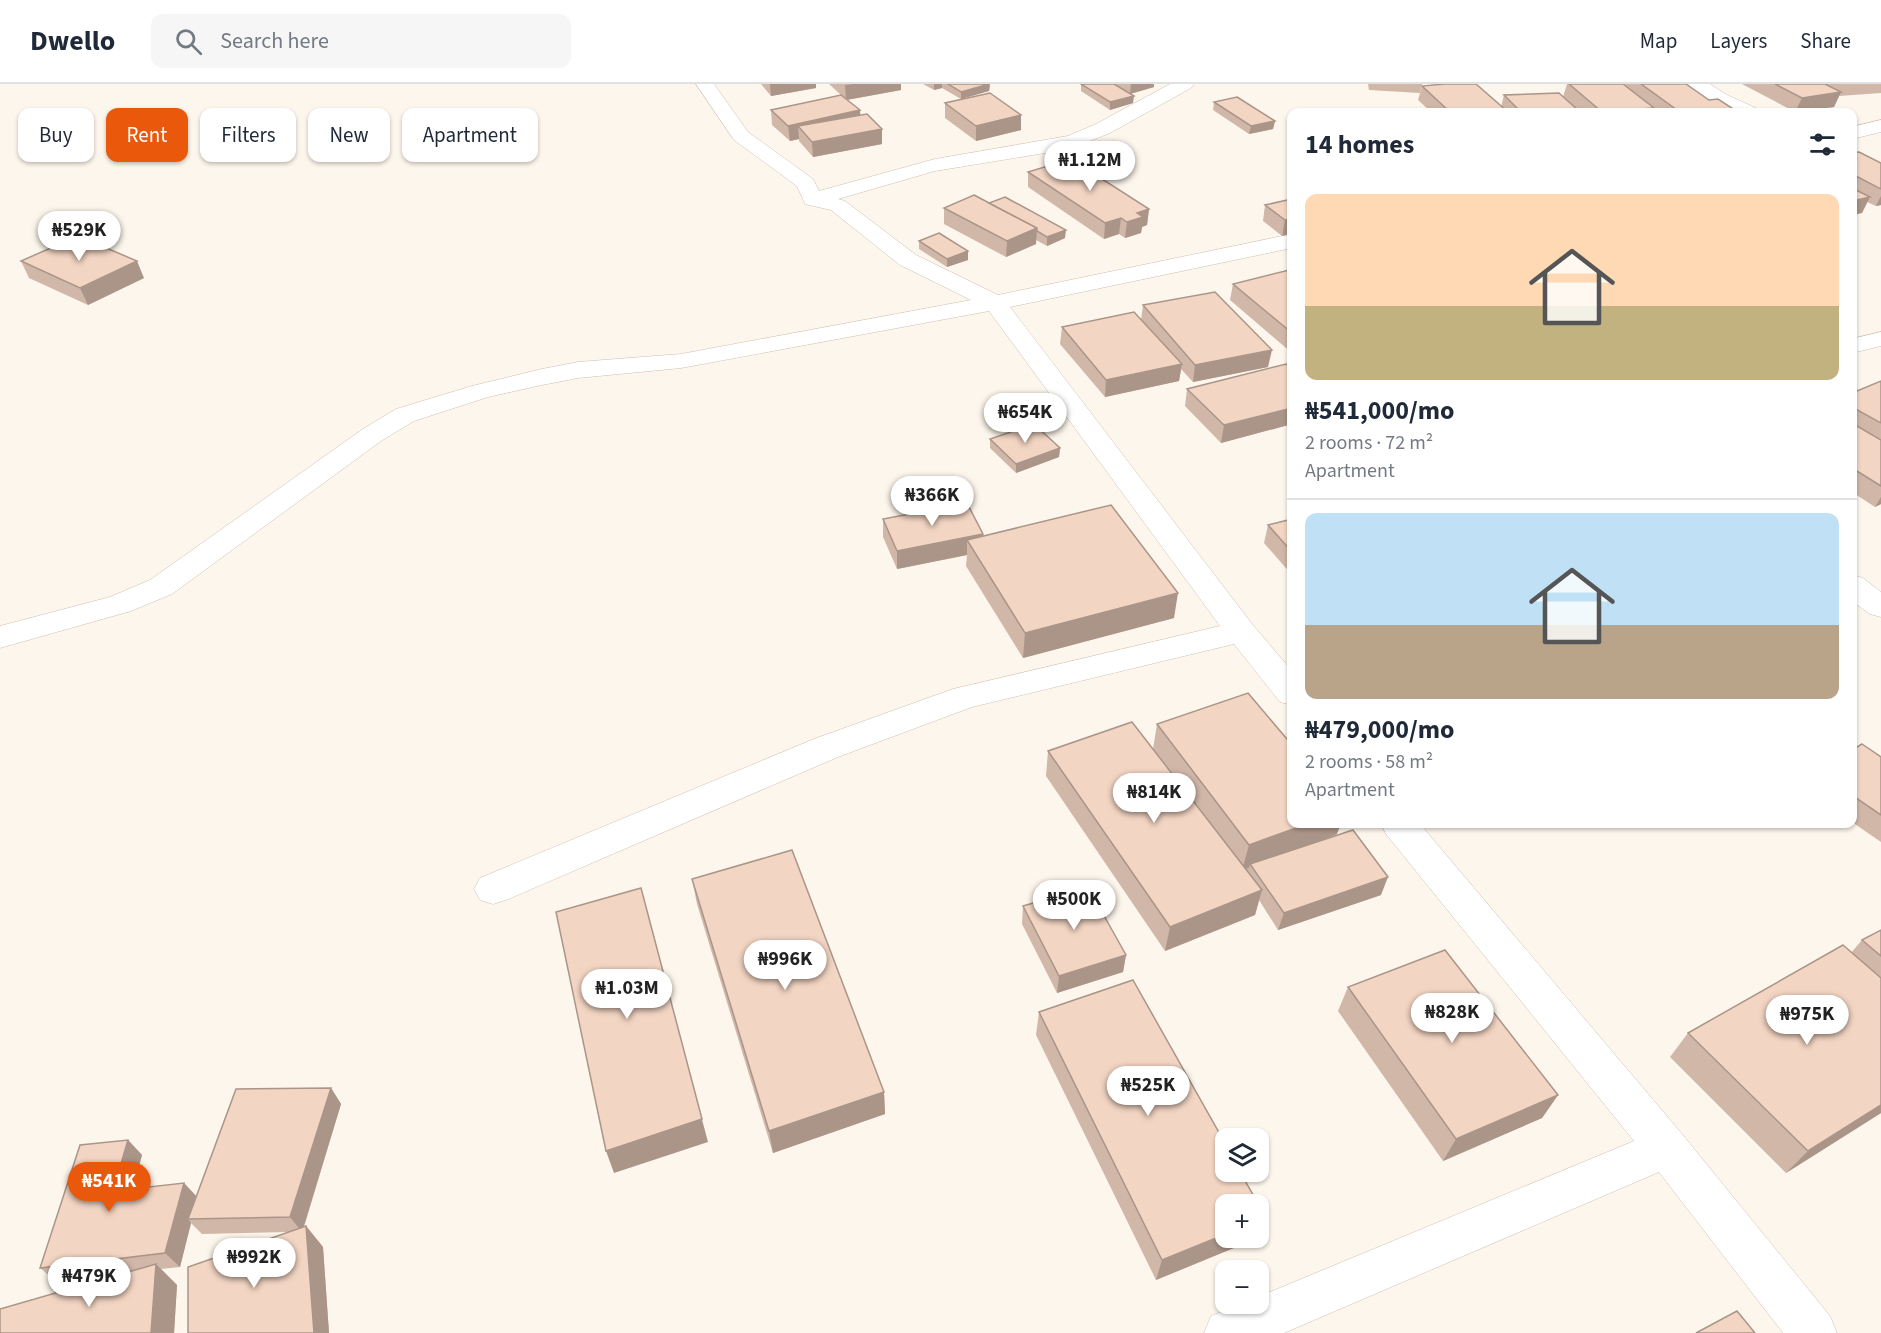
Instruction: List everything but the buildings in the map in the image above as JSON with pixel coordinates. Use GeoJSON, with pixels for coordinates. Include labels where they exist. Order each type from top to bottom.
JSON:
{"type":"FeatureCollection","features":[{"type":"Feature","properties":{"kind":"street"},"geometry":{"type":"LineString","coordinates":[[705,84],[741,136],[806,183],[812,200]]}},
{"type":"Feature","properties":{"kind":"street"},"geometry":{"type":"LineString","coordinates":[[812,200],[900,172],[1074,140],[1095,133],[1162,94],[1185,84]]}},
{"type":"Feature","properties":{"kind":"street"},"geometry":{"type":"LineString","coordinates":[[1697,84],[1720,99],[1740,108]]}},
{"type":"Feature","properties":{"kind":"street"},"geometry":{"type":"LineString","coordinates":[[1857,132],[1881,126]]}},
{"type":"Feature","properties":{"kind":"street"},"geometry":{"type":"LineString","coordinates":[[812,200],[838,205],[908,260],[995,303],[1241,632],[1287,688]]}},
{"type":"Feature","properties":{"kind":"street"},"geometry":{"type":"LineString","coordinates":[[0,637],[120,603],[161,587],[263,511],[372,435],[405,415],[481,391],[578,370],[681,361],[995,303],[1287,242]]}},
{"type":"Feature","properties":{"kind":"street"},"geometry":{"type":"LineString","coordinates":[[1857,345],[1881,339]]}},
{"type":"Feature","properties":{"kind":"street"},"geometry":{"type":"LineString","coordinates":[[1857,589],[1881,607]]}},
{"type":"Feature","properties":{"kind":"street"},"geometry":{"type":"LineString","coordinates":[[493,889],[826,748],[965,697],[1241,632]]}},
{"type":"Feature","properties":{"kind":"street"},"geometry":{"type":"LineString","coordinates":[[1402,828],[1667,1148],[1813,1333]]}},
{"type":"Feature","properties":{"kind":"street"},"geometry":{"type":"LineString","coordinates":[[1227,1333],[1667,1148]]}}]}
